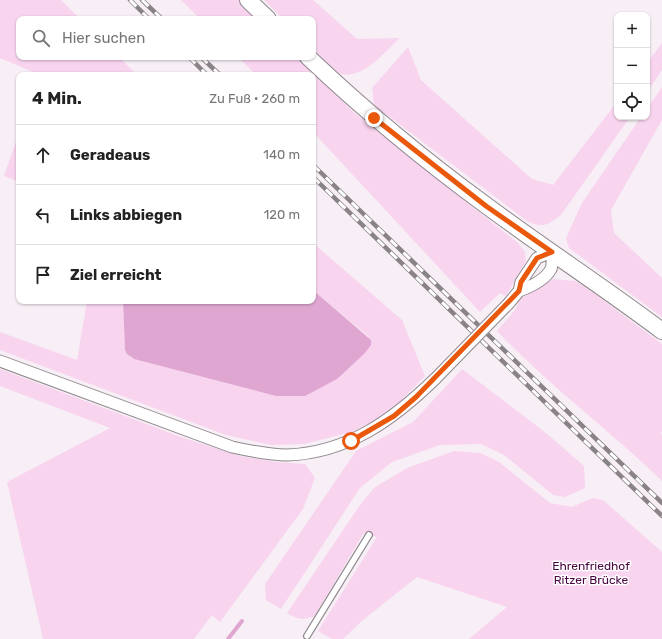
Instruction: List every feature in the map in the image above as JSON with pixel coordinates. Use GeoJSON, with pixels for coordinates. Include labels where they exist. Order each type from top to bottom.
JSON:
{"type":"FeatureCollection","features":[{"type":"Feature","properties":{"kind":"street"},"geometry":{"type":"LineString","coordinates":[[248,0],[265,16]]}},
{"type":"Feature","properties":{"kind":"street"},"geometry":{"type":"LineString","coordinates":[[311,60],[354,100],[397,136],[486,206],[662,331]]}},
{"type":"Feature","properties":{"kind":"street"},"geometry":{"type":"LineString","coordinates":[[519,291],[521,282],[537,258],[552,252]]}},
{"type":"Feature","properties":{"kind":"street"},"geometry":{"type":"LineString","coordinates":[[0,360],[232,447],[260,453],[286,455],[326,449],[351,441],[394,416],[436,378],[519,291],[531,287],[544,277],[551,268],[552,252]]}},
{"type":"Feature","properties":{"kind":"lane"},"geometry":{"type":"LineString","coordinates":[[307,636],[368,535]]}},
{"type":"Feature","properties":{"kind":"green space"},"geometry":{"type":"Polygon","coordinates":[[[0,0],[61,0],[77,16],[16,16],[16,60],[122,60],[134,72],[33,72],[0,58],[0,0]]]}},
{"type":"Feature","properties":{"kind":"green space"},"geometry":{"type":"Polygon","coordinates":[[[181,0],[239,0],[255,16],[197,16],[181,0]]]}},
{"type":"Feature","properties":{"kind":"green space"},"geometry":{"type":"Polygon","coordinates":[[[264,0],[313,0],[357,39],[400,38],[380,58],[364,70],[347,75],[335,71],[316,52],[316,16],[280,16],[264,0]]]}},
{"type":"Feature","properties":{"kind":"green space"},"geometry":{"type":"Polygon","coordinates":[[[662,43],[662,70],[650,88],[650,84],[650,59],[662,43]]]}},
{"type":"Feature","properties":{"kind":"green space"},"geometry":{"type":"Polygon","coordinates":[[[408,47],[421,80],[532,179],[553,185],[614,106],[614,120],[628,120],[561,215],[545,225],[537,225],[527,221],[374,105],[372,88],[408,47]]]}},
{"type":"Feature","properties":{"kind":"green space"},"geometry":{"type":"Polygon","coordinates":[[[241,60],[300,60],[313,72],[253,72],[241,60]]]}},
{"type":"Feature","properties":{"kind":"green space"},"geometry":{"type":"Polygon","coordinates":[[[316,75],[357,115],[518,243],[525,252],[526,261],[506,296],[500,293],[480,312],[316,135],[316,75]]]}},
{"type":"Feature","properties":{"kind":"green space"},"geometry":{"type":"Polygon","coordinates":[[[662,87],[662,120],[611,210],[614,233],[662,278],[662,317],[569,248],[566,238],[582,203],[639,120],[650,120],[650,105],[662,87]]]}},
{"type":"Feature","properties":{"kind":"green space"},"geometry":{"type":"Polygon","coordinates":[[[16,142],[16,181],[4,176],[16,142]]]}},
{"type":"Feature","properties":{"kind":"green space"},"geometry":{"type":"Polygon","coordinates":[[[316,246],[402,320],[425,376],[390,412],[352,432],[304,444],[271,445],[226,435],[0,350],[0,332],[77,360],[86,304],[123,304],[125,350],[131,358],[276,396],[305,396],[365,353],[369,337],[316,293],[316,246]]]}},
{"type":"Feature","properties":{"kind":"green space"},"geometry":{"type":"Polygon","coordinates":[[[553,279],[575,281],[584,286],[662,344],[662,432],[660,433],[662,435],[662,481],[537,370],[497,331],[515,310],[521,298],[553,279]]]}},
{"type":"Feature","properties":{"kind":"green space"},"geometry":{"type":"Polygon","coordinates":[[[0,369],[181,437],[240,456],[276,462],[305,464],[315,478],[303,509],[220,622],[212,615],[194,639],[43,639],[7,482],[110,428],[0,386],[0,369]]]}},
{"type":"Feature","properties":{"kind":"green space"},"geometry":{"type":"Polygon","coordinates":[[[462,369],[546,433],[584,466],[585,488],[565,497],[553,495],[504,455],[481,444],[440,445],[392,462],[360,488],[281,609],[266,600],[265,584],[356,451],[413,422],[462,369]]]}},
{"type":"Feature","properties":{"kind":"green space","name":"Ehrenfriedhof Ritzer Brücke"},"geometry":{"type":"Polygon","coordinates":[[[454,451],[480,453],[499,462],[550,503],[572,507],[592,498],[603,500],[662,552],[662,639],[469,639],[507,607],[417,577],[363,620],[343,639],[332,639],[318,631],[377,537],[363,534],[315,616],[301,619],[287,613],[360,505],[374,488],[407,468],[454,451]]]}},
{"type":"Feature","properties":{"kind":"shaded area"},"geometry":{"type":"Polygon","coordinates":[[[316,293],[371,340],[371,345],[365,353],[337,379],[305,396],[276,396],[134,359],[127,354],[125,350],[123,304],[316,304],[316,293]]]}},
{"type":"Feature","properties":{"kind":"waterway"},"geometry":{"type":"LineString","coordinates":[[228,639],[242,621]]}},
{"type":"Feature","properties":{"kind":"railway"},"geometry":{"type":"LineString","coordinates":[[130,0],[146,16]]}},
{"type":"Feature","properties":{"kind":"railway"},"geometry":{"type":"LineString","coordinates":[[142,0],[159,16]]}},
{"type":"Feature","properties":{"kind":"railway"},"geometry":{"type":"LineString","coordinates":[[192,60],[204,72]]}},
{"type":"Feature","properties":{"kind":"railway"},"geometry":{"type":"LineString","coordinates":[[204,60],[217,72]]}},
{"type":"Feature","properties":{"kind":"railway"},"geometry":{"type":"LineString","coordinates":[[316,168],[662,503]]}},
{"type":"Feature","properties":{"kind":"railway"},"geometry":{"type":"LineString","coordinates":[[316,180],[662,516]]}},
{"type":"Feature","properties":{"kind":"route"},"geometry":{"type":"LineString","coordinates":[[351,441],[394,416],[416,397],[519,291],[521,282],[537,258],[552,252],[486,206],[374,118]]}}]}
